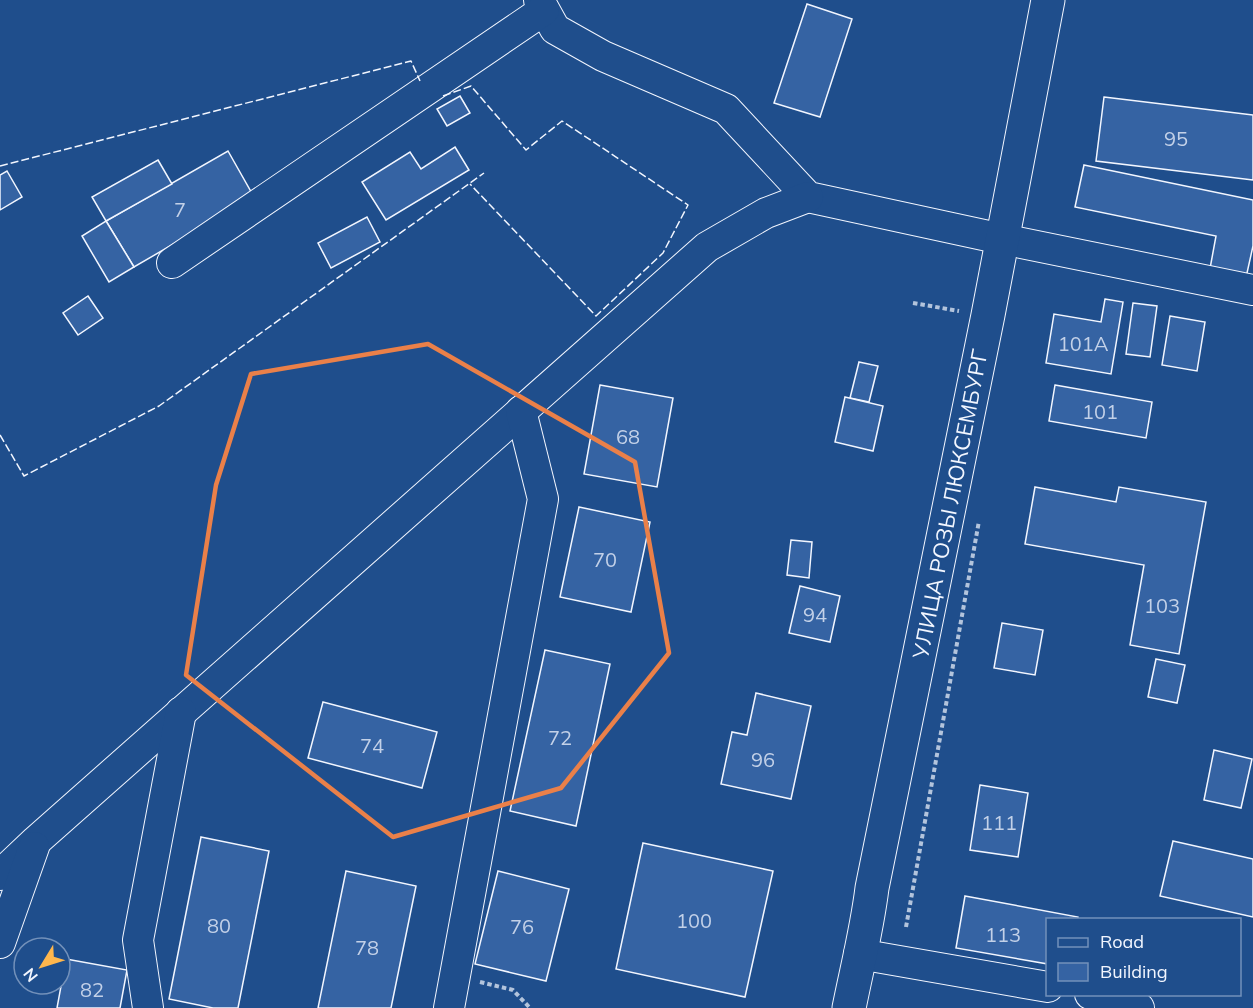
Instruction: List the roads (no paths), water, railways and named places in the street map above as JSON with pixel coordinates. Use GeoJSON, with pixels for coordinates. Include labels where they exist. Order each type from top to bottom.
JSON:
{"type":"FeatureCollection","features":[{"type":"Feature","properties":{"kind":"main road","name":"УЛИЦА РОЗЫ ЛЮКСЕМБУРГ"},"geometry":{"type":"LineString","coordinates":[[849,1008],[988,315],[1048,0]]}},
{"type":"Feature","properties":{"kind":"street"},"geometry":{"type":"LineString","coordinates":[[172,263],[542,5],[555,29],[603,57],[726,109],[808,197]]}},
{"type":"Feature","properties":{"kind":"street"},"geometry":{"type":"LineString","coordinates":[[0,875],[706,247],[766,213],[808,197],[1253,290]]}},
{"type":"Feature","properties":{"kind":"street"},"geometry":{"type":"LineString","coordinates":[[449,1008],[543,499],[521,411]]}},
{"type":"Feature","properties":{"kind":"street"},"geometry":{"type":"LineString","coordinates":[[148,1008],[138,940],[181,712]]}},
{"type":"Feature","properties":{"kind":"street"},"geometry":{"type":"LineString","coordinates":[[0,943],[36,841]]}},
{"type":"Feature","properties":{"kind":"street"},"geometry":{"type":"LineString","coordinates":[[859,954],[1046,987]]}},
{"type":"Feature","properties":{"kind":"street"},"geometry":{"type":"LineString","coordinates":[[1100,996],[1139,1008]]}}]}
